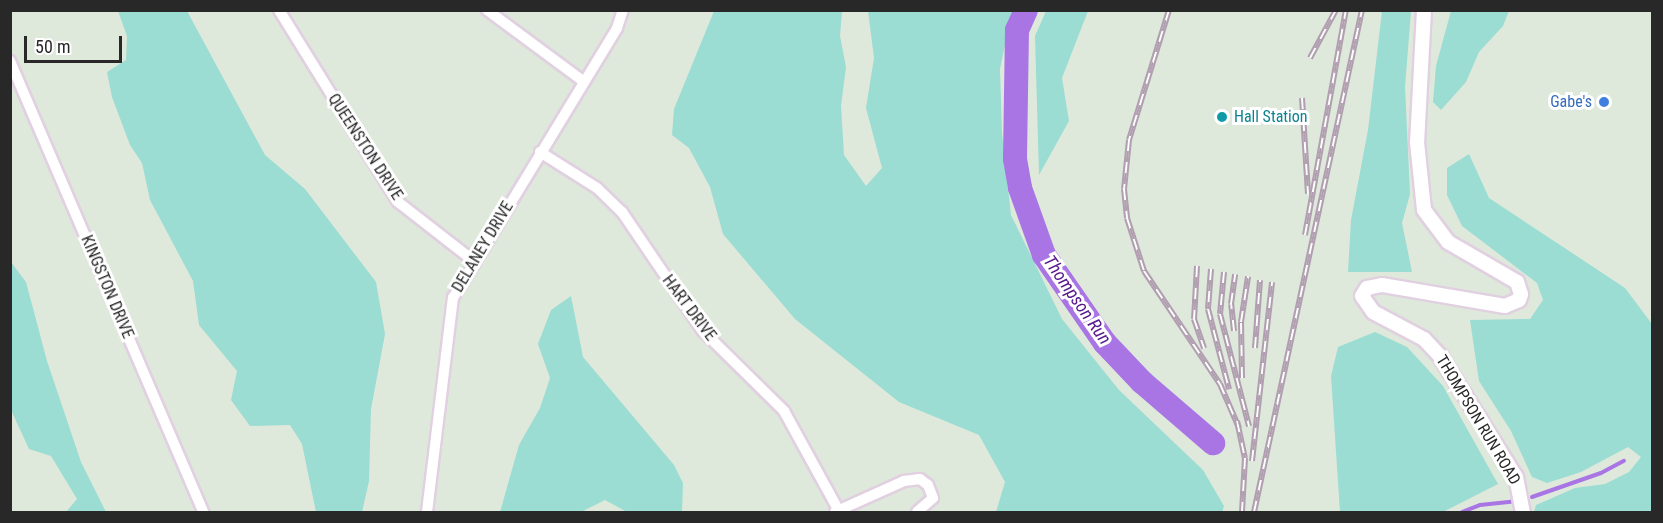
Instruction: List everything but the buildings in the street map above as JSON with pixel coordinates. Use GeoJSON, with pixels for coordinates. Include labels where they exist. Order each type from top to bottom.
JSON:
{"type":"FeatureCollection","features":[{"type":"Feature","properties":{"kind":"street","name":"QUEENSTON DRIVE"},"geometry":{"type":"LineString","coordinates":[[279,10],[398,202],[475,262]]}},
{"type":"Feature","properties":{"kind":"street"},"geometry":{"type":"LineString","coordinates":[[487,10],[584,81]]}},
{"type":"Feature","properties":{"kind":"street","name":"DELANEY DRIVE"},"geometry":{"type":"LineString","coordinates":[[427,513],[453,298],[584,81],[623,10]]}},
{"type":"Feature","properties":{"kind":"street","name":"THOMPSON RUN ROAD"},"geometry":{"type":"LineString","coordinates":[[1424,10],[1417,142],[1424,210],[1448,242],[1517,282],[1521,294],[1519,300],[1505,306],[1382,285],[1367,288],[1362,296],[1373,312],[1424,339],[1440,356],[1515,477],[1523,513]]}},
{"type":"Feature","properties":{"kind":"street","name":"KINGSTON DRIVE"},"geometry":{"type":"LineString","coordinates":[[10,61],[203,513]]}},
{"type":"Feature","properties":{"kind":"street","name":"HART DRIVE"},"geometry":{"type":"LineString","coordinates":[[540,152],[597,188],[622,212],[703,331],[784,411],[809,451],[837,512],[904,481],[920,479],[928,485],[933,498],[917,513]]}},
{"type":"Feature","properties":{"kind":"shaded area"},"geometry":{"type":"Polygon","coordinates":[[[118,11],[187,11],[265,155],[305,189],[376,282],[385,334],[371,409],[369,481],[362,512],[316,512],[302,444],[290,425],[250,426],[231,400],[237,371],[199,325],[193,281],[150,200],[142,163],[130,145],[112,97],[107,72],[126,60],[127,36],[118,11]]]}},
{"type":"Feature","properties":{"kind":"shaded area"},"geometry":{"type":"Polygon","coordinates":[[[714,11],[842,11],[840,36],[846,67],[841,106],[844,155],[866,186],[882,168],[866,108],[874,58],[868,11],[1012,11],[1000,69],[1002,133],[1011,215],[1062,319],[1119,390],[1203,470],[1224,506],[1222,512],[996,512],[1005,482],[979,435],[899,402],[795,319],[723,234],[710,187],[689,148],[672,135],[674,109],[714,11]]]}},
{"type":"Feature","properties":{"kind":"shaded area"},"geometry":{"type":"Polygon","coordinates":[[[1046,11],[1088,11],[1062,78],[1069,121],[1039,175],[1035,36],[1046,11]]]}},
{"type":"Feature","properties":{"kind":"shaded area"},"geometry":{"type":"Polygon","coordinates":[[[1382,11],[1411,11],[1405,87],[1410,194],[1402,223],[1412,272],[1348,272],[1351,220],[1368,130],[1382,11]]]}},
{"type":"Feature","properties":{"kind":"shaded area"},"geometry":{"type":"Polygon","coordinates":[[[1451,11],[1509,11],[1503,26],[1479,52],[1466,82],[1441,110],[1433,102],[1436,66],[1451,11]]]}},
{"type":"Feature","properties":{"kind":"shaded area"},"geometry":{"type":"Polygon","coordinates":[[[1469,154],[1489,198],[1625,288],[1652,324],[1652,512],[1534,512],[1536,505],[1575,488],[1605,484],[1629,472],[1641,457],[1628,447],[1581,472],[1547,483],[1532,477],[1511,431],[1479,381],[1470,320],[1530,319],[1543,300],[1537,283],[1462,226],[1447,195],[1447,168],[1469,154]]]}},
{"type":"Feature","properties":{"kind":"shaded area"},"geometry":{"type":"Polygon","coordinates":[[[11,262],[26,282],[47,361],[81,462],[106,512],[66,512],[77,499],[51,456],[29,449],[11,410],[11,262]]]}},
{"type":"Feature","properties":{"kind":"shaded area"},"geometry":{"type":"Polygon","coordinates":[[[571,296],[583,357],[674,465],[683,483],[682,512],[627,512],[605,500],[581,512],[500,512],[519,445],[540,408],[550,378],[538,344],[551,310],[571,296]]]}},
{"type":"Feature","properties":{"kind":"shaded area"},"geometry":{"type":"Polygon","coordinates":[[[1375,332],[1407,347],[1443,386],[1498,484],[1443,512],[1340,512],[1331,376],[1338,347],[1375,332]]]}},
{"type":"Feature","properties":{"kind":"waterway","name":"Thompson Run"},"geometry":{"type":"LineString","coordinates":[[1026,10],[1017,30],[1015,159],[1020,188],[1044,255],[1105,343],[1142,382],[1213,443]]}},
{"type":"Feature","properties":{"kind":"waterway"},"geometry":{"type":"LineString","coordinates":[[1532,497],[1601,473],[1624,461]]}},
{"type":"Feature","properties":{"kind":"waterway"},"geometry":{"type":"LineString","coordinates":[[1462,512],[1480,505],[1511,502]]}},
{"type":"Feature","properties":{"kind":"railway"},"geometry":{"type":"LineString","coordinates":[[1169,10],[1129,140],[1124,189],[1127,218],[1144,271],[1220,384],[1239,428]]}},
{"type":"Feature","properties":{"kind":"railway"},"geometry":{"type":"LineString","coordinates":[[1310,58],[1336,10]]}},
{"type":"Feature","properties":{"kind":"railway"},"geometry":{"type":"LineString","coordinates":[[1305,235],[1346,10]]}},
{"type":"Feature","properties":{"kind":"railway"},"geometry":{"type":"LineString","coordinates":[[1254,512],[1362,10]]}},
{"type":"Feature","properties":{"kind":"railway"},"geometry":{"type":"LineString","coordinates":[[1302,98],[1308,194]]}},
{"type":"Feature","properties":{"kind":"railway"},"geometry":{"type":"LineString","coordinates":[[1197,266],[1194,319],[1204,348]]}},
{"type":"Feature","properties":{"kind":"railway"},"geometry":{"type":"LineString","coordinates":[[1211,269],[1208,309],[1229,389]]}},
{"type":"Feature","properties":{"kind":"railway"},"geometry":{"type":"LineString","coordinates":[[1224,272],[1220,314],[1249,426]]}},
{"type":"Feature","properties":{"kind":"railway"},"geometry":{"type":"LineString","coordinates":[[1234,331],[1231,304],[1235,274]]}},
{"type":"Feature","properties":{"kind":"railway"},"geometry":{"type":"LineString","coordinates":[[1242,378],[1241,322],[1248,277]]}},
{"type":"Feature","properties":{"kind":"railway"},"geometry":{"type":"LineString","coordinates":[[1255,348],[1260,280]]}},
{"type":"Feature","properties":{"kind":"railway"},"geometry":{"type":"LineString","coordinates":[[1252,461],[1272,282]]}},
{"type":"Feature","properties":{"kind":"railway"},"geometry":{"type":"LineString","coordinates":[[1237,421],[1245,458],[1242,512]]}},
{"type":"Feature","properties":{"kind":"place","name":"Gabe's"},"geometry":{"type":"Point","coordinates":[1604,102]}},
{"type":"Feature","properties":{"kind":"place","name":"Hall Station"},"geometry":{"type":"Point","coordinates":[1222,117]}}]}
